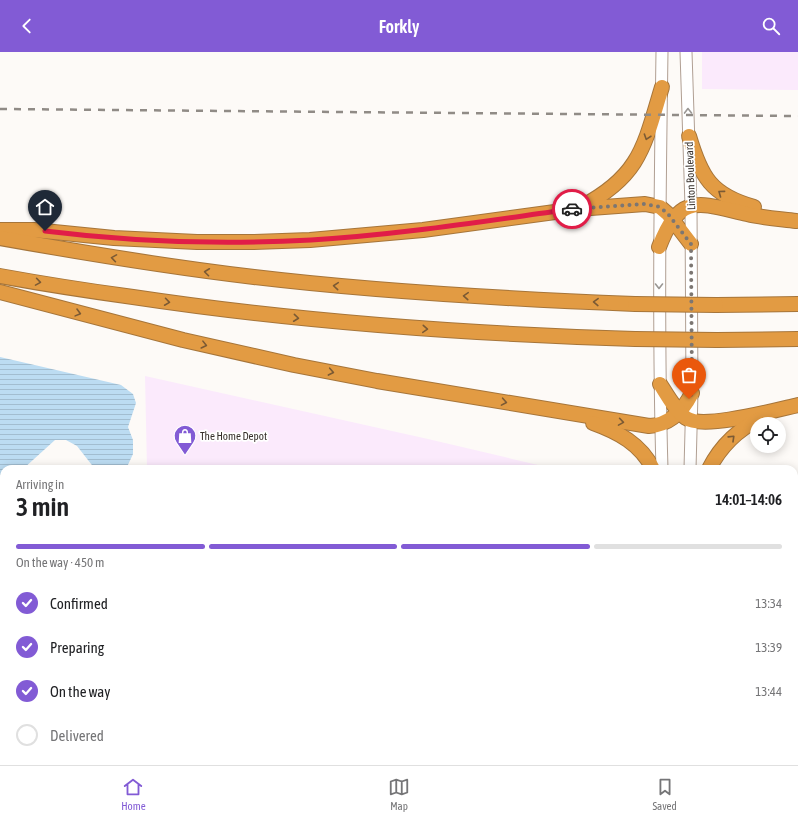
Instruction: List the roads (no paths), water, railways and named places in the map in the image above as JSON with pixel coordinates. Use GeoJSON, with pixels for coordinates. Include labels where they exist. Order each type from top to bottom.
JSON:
{"type":"FeatureCollection","features":[{"type":"Feature","properties":{"kind":"highway"},"geometry":{"type":"LineString","coordinates":[[577,209],[606,192],[630,170],[646,140],[662,87]]}},
{"type":"Feature","properties":{"kind":"highway"},"geometry":{"type":"LineString","coordinates":[[689,136],[695,158],[700,169],[706,179],[718,191],[738,202],[797,222]]}},
{"type":"Feature","properties":{"kind":"highway"},"geometry":{"type":"LineString","coordinates":[[0,230],[34,230],[84,236],[197,242],[310,240],[381,234],[577,209],[645,204],[660,207],[673,218],[691,244]]}},
{"type":"Feature","properties":{"kind":"highway"},"geometry":{"type":"LineString","coordinates":[[659,247],[673,218],[691,206],[705,204],[753,216],[797,222]]}},
{"type":"Feature","properties":{"kind":"highway"},"geometry":{"type":"LineString","coordinates":[[0,238],[140,262],[298,282],[470,297],[635,304],[798,304]]}},
{"type":"Feature","properties":{"kind":"highway"},"geometry":{"type":"LineString","coordinates":[[0,276],[175,303],[383,326],[467,332],[635,339],[798,339]]}},
{"type":"Feature","properties":{"kind":"highway"},"geometry":{"type":"LineString","coordinates":[[0,292],[175,338],[273,361],[377,381],[649,426],[660,424],[680,412],[692,393]]}},
{"type":"Feature","properties":{"kind":"highway"},"geometry":{"type":"LineString","coordinates":[[660,384],[680,412],[691,421],[697,422],[715,421],[798,405]]}},
{"type":"Feature","properties":{"kind":"highway"},"geometry":{"type":"LineString","coordinates":[[711,465],[719,452],[736,434],[759,419],[779,409]]}},
{"type":"Feature","properties":{"kind":"highway"},"geometry":{"type":"LineString","coordinates":[[569,413],[608,428],[627,439],[644,454],[651,465]]}},
{"type":"Feature","properties":{"kind":"main road"},"geometry":{"type":"LineString","coordinates":[[662,52],[659,247],[660,424],[662,465]]}},
{"type":"Feature","properties":{"kind":"main road","name":"Linton Boulevard"},"geometry":{"type":"LineString","coordinates":[[686,52],[691,206],[692,393],[690,465]]}},
{"type":"Feature","properties":{"kind":"water"},"geometry":{"type":"Polygon","coordinates":[[[0,357],[121,385],[133,394],[136,403],[128,427],[133,440],[133,454],[128,465],[92,465],[77,446],[66,440],[55,440],[27,465],[0,465],[0,357]]]}},
{"type":"Feature","properties":{"kind":"railway"},"geometry":{"type":"LineString","coordinates":[[0,109],[798,116]]}},
{"type":"Feature","properties":{"kind":"place","name":"The Home Depot"},"geometry":{"type":"Point","coordinates":[185,456]}}]}
